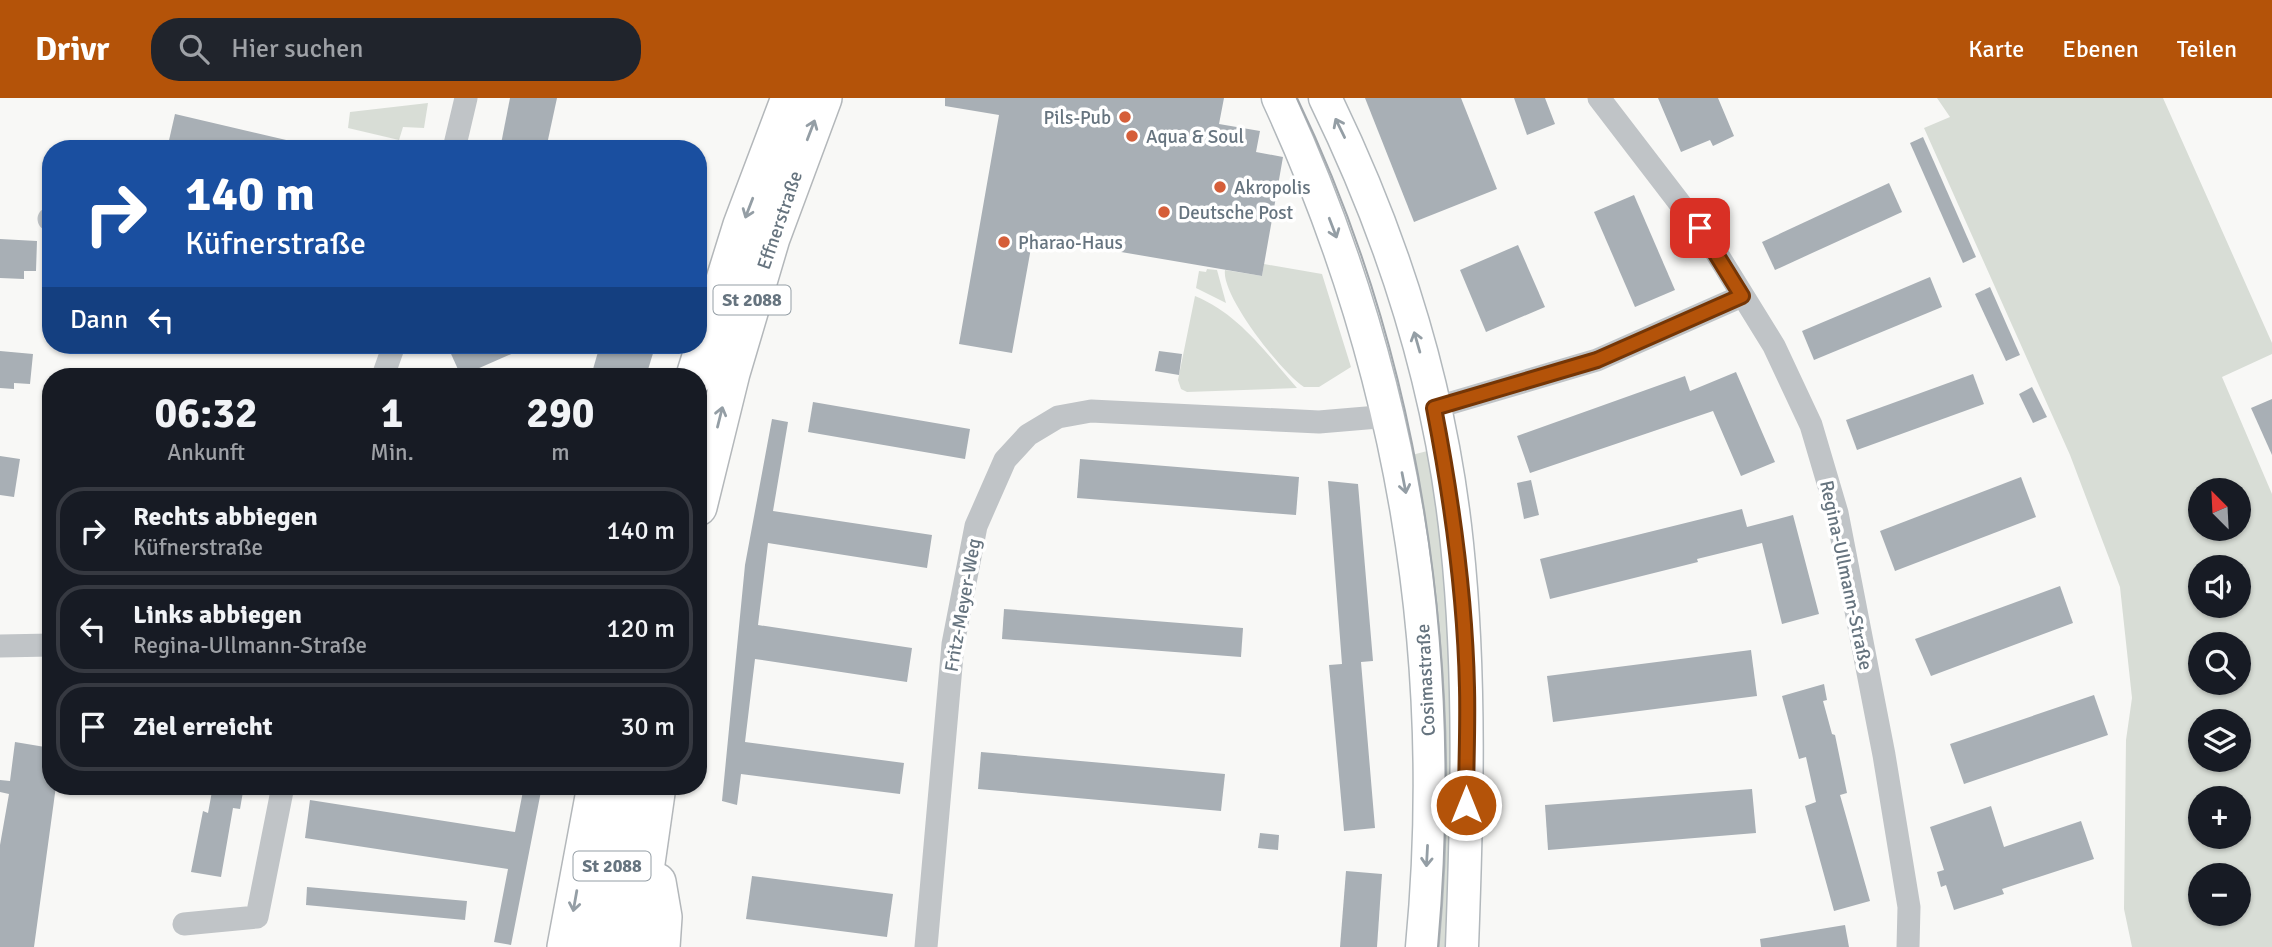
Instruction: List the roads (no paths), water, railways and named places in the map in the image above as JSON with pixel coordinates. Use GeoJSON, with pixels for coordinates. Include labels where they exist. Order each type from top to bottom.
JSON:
{"type":"FeatureCollection","features":[{"type":"Feature","properties":{"kind":"highway","name":"Effnerstraße"},"geometry":{"type":"LineString","coordinates":[[707,338],[743,225],[790,98]]}},
{"type":"Feature","properties":{"kind":"highway","name":"Effnerstraße"},"geometry":{"type":"LineString","coordinates":[[707,470],[731,373],[771,238],[823,98]]}},
{"type":"Feature","properties":{"kind":"highway"},"geometry":{"type":"LineString","coordinates":[[566,947],[594,795]]}},
{"type":"Feature","properties":{"kind":"highway","name":"St 2088"},"geometry":{"type":"LineString","coordinates":[[601,947],[623,795]]}},
{"type":"Feature","properties":{"kind":"highway","name":"St 2088"},"geometry":{"type":"LineString","coordinates":[[634,947],[656,795]]}},
{"type":"Feature","properties":{"kind":"highway"},"geometry":{"type":"LineString","coordinates":[[649,841],[663,917],[661,947]]}},
{"type":"Feature","properties":{"kind":"main road","name":"Cosimastraße"},"geometry":{"type":"LineString","coordinates":[[1278,98],[1338,241],[1358,299],[1390,416],[1408,504],[1424,644],[1429,768],[1422,947]]}},
{"type":"Feature","properties":{"kind":"main road","name":"Cosimastraße"},"geometry":{"type":"LineString","coordinates":[[1325,98],[1381,224],[1421,355],[1434,408],[1455,532],[1467,688],[1462,947]]}},
{"type":"Feature","properties":{"kind":"main road"},"geometry":{"type":"LineString","coordinates":[[1390,416],[1434,408]]}},
{"type":"Feature","properties":{"kind":"street"},"geometry":{"type":"LineString","coordinates":[[456,140],[466,98]]}},
{"type":"Feature","properties":{"kind":"street","name":"Regina-Ullmann-Straße"},"geometry":{"type":"LineString","coordinates":[[1599,98],[1700,228],[1774,346],[1806,414],[1837,513],[1905,869],[1909,907],[1908,947]]}},
{"type":"Feature","properties":{"kind":"street"},"geometry":{"type":"LineString","coordinates":[[1434,408],[1597,360],[1742,296]]}},
{"type":"Feature","properties":{"kind":"street","name":"Fritz-Meyer-Weg"},"geometry":{"type":"LineString","coordinates":[[926,947],[955,628],[976,526],[1004,460],[1040,427],[1058,417],[1091,411],[1320,422],[1390,416]]}},
{"type":"Feature","properties":{"kind":"street"},"geometry":{"type":"LineString","coordinates":[[0,646],[42,645]]}},
{"type":"Feature","properties":{"kind":"street"},"geometry":{"type":"LineString","coordinates":[[184,925],[257,917],[281,795]]}},
{"type":"Feature","properties":{"kind":"tram line"},"geometry":{"type":"LineString","coordinates":[[1297,98],[1340,198],[1376,301],[1404,406],[1424,513],[1438,621],[1445,730],[1445,839],[1438,947]]}},
{"type":"Feature","properties":{"kind":"place","name":"Pils-Pub"},"geometry":{"type":"Point","coordinates":[1125,117]}},
{"type":"Feature","properties":{"kind":"place","name":"Aqua & Soul"},"geometry":{"type":"Point","coordinates":[1132,136]}},
{"type":"Feature","properties":{"kind":"place","name":"Akropolis"},"geometry":{"type":"Point","coordinates":[1220,187]}},
{"type":"Feature","properties":{"kind":"place","name":"Deutsche Post"},"geometry":{"type":"Point","coordinates":[1164,212]}},
{"type":"Feature","properties":{"kind":"place","name":"Pharao-Haus"},"geometry":{"type":"Point","coordinates":[1004,242]}}]}
